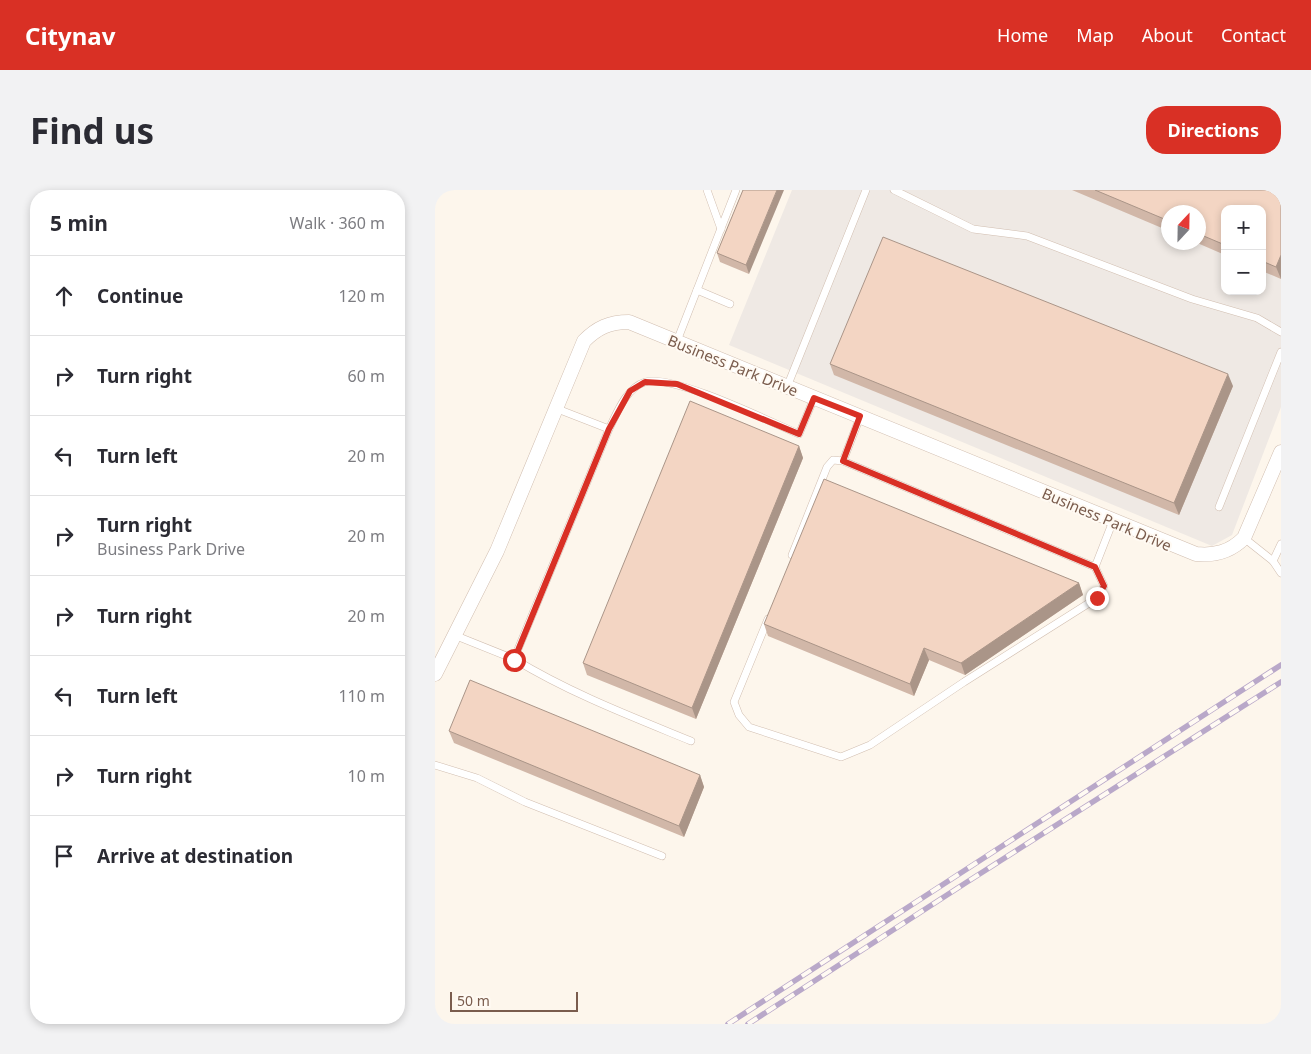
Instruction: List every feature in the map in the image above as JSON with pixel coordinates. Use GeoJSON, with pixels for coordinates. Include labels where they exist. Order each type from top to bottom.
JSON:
{"type":"FeatureCollection","features":[{"type":"Feature","properties":{"kind":"street","name":"Business Park Drive"},"geometry":{"type":"LineString","coordinates":[[435,674],[497,550],[584,341],[594,331],[605,325],[629,322],[1196,554],[1218,554],[1237,545],[1244,538]]}},
{"type":"Feature","properties":{"kind":"street"},"geometry":{"type":"LineString","coordinates":[[1244,538],[1281,452]]}},
{"type":"Feature","properties":{"kind":"lane"},"geometry":{"type":"LineString","coordinates":[[707,190],[721,229]]}},
{"type":"Feature","properties":{"kind":"lane"},"geometry":{"type":"LineString","coordinates":[[677,342],[736,190]]}},
{"type":"Feature","properties":{"kind":"lane"},"geometry":{"type":"LineString","coordinates":[[787,387],[866,190]]}},
{"type":"Feature","properties":{"kind":"lane"},"geometry":{"type":"LineString","coordinates":[[894,190],[973,229],[1027,236],[1192,299],[1257,318],[1281,332]]}},
{"type":"Feature","properties":{"kind":"lane"},"geometry":{"type":"LineString","coordinates":[[697,290],[730,304]]}},
{"type":"Feature","properties":{"kind":"lane"},"geometry":{"type":"LineString","coordinates":[[1219,507],[1281,352]]}},
{"type":"Feature","properties":{"kind":"lane"},"geometry":{"type":"LineString","coordinates":[[514,660],[609,429],[630,391],[645,382],[677,384],[799,434],[814,398]]}},
{"type":"Feature","properties":{"kind":"lane"},"geometry":{"type":"LineString","coordinates":[[555,408],[609,429]]}},
{"type":"Feature","properties":{"kind":"lane"},"geometry":{"type":"LineString","coordinates":[[843,461],[860,416]]}},
{"type":"Feature","properties":{"kind":"lane"},"geometry":{"type":"LineString","coordinates":[[770,612],[734,702],[739,715],[749,727],[841,757],[870,745],[964,682],[1097,598],[1104,586],[1095,567],[843,461],[833,460],[827,467],[788,567]]}},
{"type":"Feature","properties":{"kind":"lane"},"geometry":{"type":"LineString","coordinates":[[1095,567],[1113,521]]}},
{"type":"Feature","properties":{"kind":"lane"},"geometry":{"type":"LineString","coordinates":[[1244,538],[1273,561],[1281,573]]}},
{"type":"Feature","properties":{"kind":"lane"},"geometry":{"type":"LineString","coordinates":[[1273,561],[1281,544]]}},
{"type":"Feature","properties":{"kind":"lane"},"geometry":{"type":"LineString","coordinates":[[454,635],[514,660],[546,679],[601,705],[691,740]]}},
{"type":"Feature","properties":{"kind":"lane"},"geometry":{"type":"LineString","coordinates":[[435,765],[477,778],[525,802],[663,856]]}},
{"type":"Feature","properties":{"kind":"shaded area"},"geometry":{"type":"Polygon","coordinates":[[[792,190],[1281,190],[1281,407],[1232,535],[1212,546],[729,345],[792,190]]]}},
{"type":"Feature","properties":{"kind":"building"},"geometry":{"type":"Polygon","coordinates":[[[743,190],[777,190],[746,265],[717,253],[743,190]]]}},
{"type":"Feature","properties":{"kind":"building"},"geometry":{"type":"Polygon","coordinates":[[[1095,190],[1281,190],[1281,255],[1276,267],[1266,263],[1266,205],[1221,205],[1221,243],[1206,237],[1206,205],[1161,205],[1161,218],[1095,190]]]}},
{"type":"Feature","properties":{"kind":"building"},"geometry":{"type":"Polygon","coordinates":[[[883,237],[1228,374],[1174,503],[830,364],[883,237]]]}},
{"type":"Feature","properties":{"kind":"building"},"geometry":{"type":"Polygon","coordinates":[[[690,401],[799,446],[692,708],[583,663],[690,401]]]}},
{"type":"Feature","properties":{"kind":"building"},"geometry":{"type":"Polygon","coordinates":[[[824,479],[1079,583],[961,663],[924,648],[910,684],[764,624],[824,479]]]}},
{"type":"Feature","properties":{"kind":"building"},"geometry":{"type":"Polygon","coordinates":[[[470,680],[700,775],[679,826],[449,731],[470,680]]]}},
{"type":"Feature","properties":{"kind":"railway"},"geometry":{"type":"LineString","coordinates":[[728,1024],[1281,665]]}},
{"type":"Feature","properties":{"kind":"railway"},"geometry":{"type":"LineString","coordinates":[[748,1024],[1281,682]]}},
{"type":"Feature","properties":{"kind":"route"},"geometry":{"type":"LineString","coordinates":[[514,660],[609,429],[630,391],[645,382],[677,384],[799,434],[814,398],[860,416],[843,461],[1095,567],[1104,586],[1097,598]]}}]}
